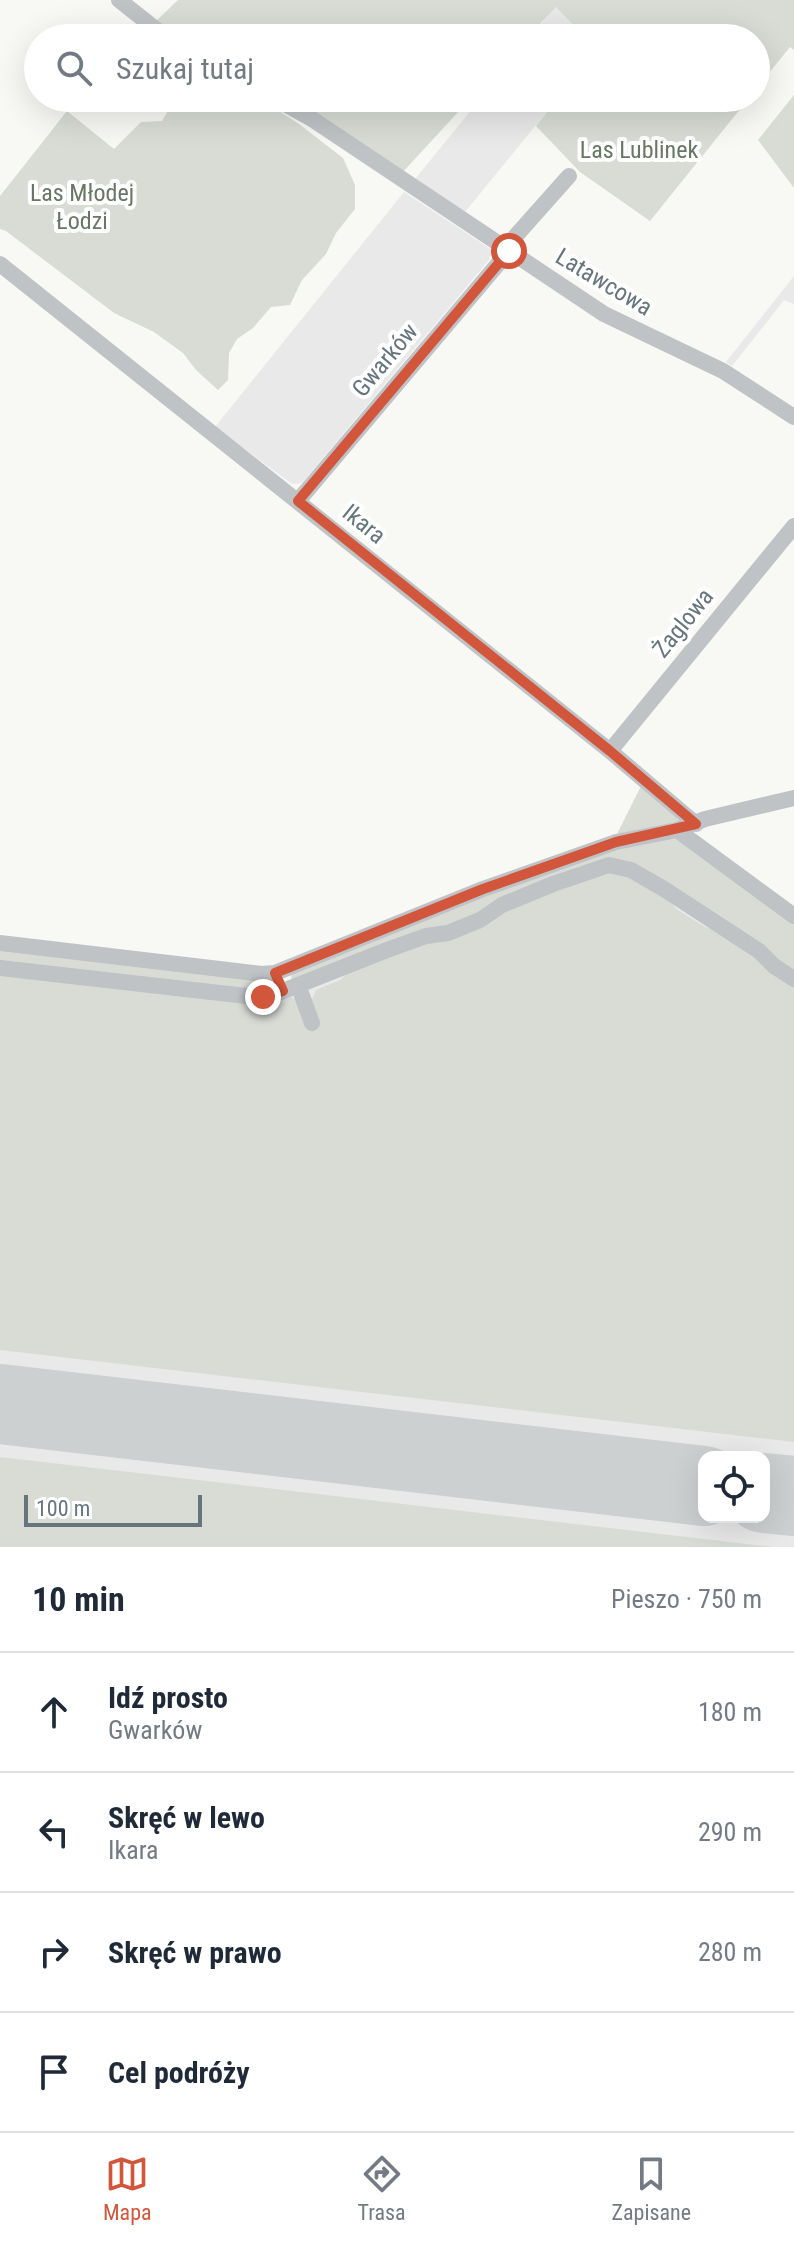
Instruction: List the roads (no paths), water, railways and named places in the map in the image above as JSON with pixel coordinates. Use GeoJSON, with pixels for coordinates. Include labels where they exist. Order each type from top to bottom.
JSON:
{"type":"FeatureCollection","features":[{"type":"Feature","properties":{"kind":"street"},"geometry":{"type":"LineString","coordinates":[[119,0],[139,6],[155,24]]}},
{"type":"Feature","properties":{"kind":"street","name":"Latawcowa"},"geometry":{"type":"LineString","coordinates":[[299,112],[604,314],[723,371],[794,417]]}},
{"type":"Feature","properties":{"kind":"street","name":"Gwarków"},"geometry":{"type":"LineString","coordinates":[[298,501],[569,176]]}},
{"type":"Feature","properties":{"kind":"street","name":"Ikara"},"geometry":{"type":"LineString","coordinates":[[0,264],[610,751],[696,824]]}},
{"type":"Feature","properties":{"kind":"street","name":"Żaglowa"},"geometry":{"type":"LineString","coordinates":[[610,751],[794,526]]}},
{"type":"Feature","properties":{"kind":"street"},"geometry":{"type":"LineString","coordinates":[[0,943],[262,974],[275,973],[483,889],[616,842],[677,830],[705,819],[794,798]]}},
{"type":"Feature","properties":{"kind":"street"},"geometry":{"type":"LineString","coordinates":[[677,830],[794,916]]}},
{"type":"Feature","properties":{"kind":"street"},"geometry":{"type":"LineString","coordinates":[[0,968],[268,997],[421,938],[448,933],[540,889],[609,865],[631,870],[664,889],[749,943],[794,979]]}},
{"type":"Feature","properties":{"kind":"street"},"geometry":{"type":"LineString","coordinates":[[275,973],[290,988],[312,1023]]}},
{"type":"Feature","properties":{"kind":"park label","name":"Las Lublinek"},"geometry":{"type":"Point","coordinates":[639,150]}},
{"type":"Feature","properties":{"kind":"park label","name":"Las Młodej Łodzi"},"geometry":{"type":"Point","coordinates":[82,207]}}]}
